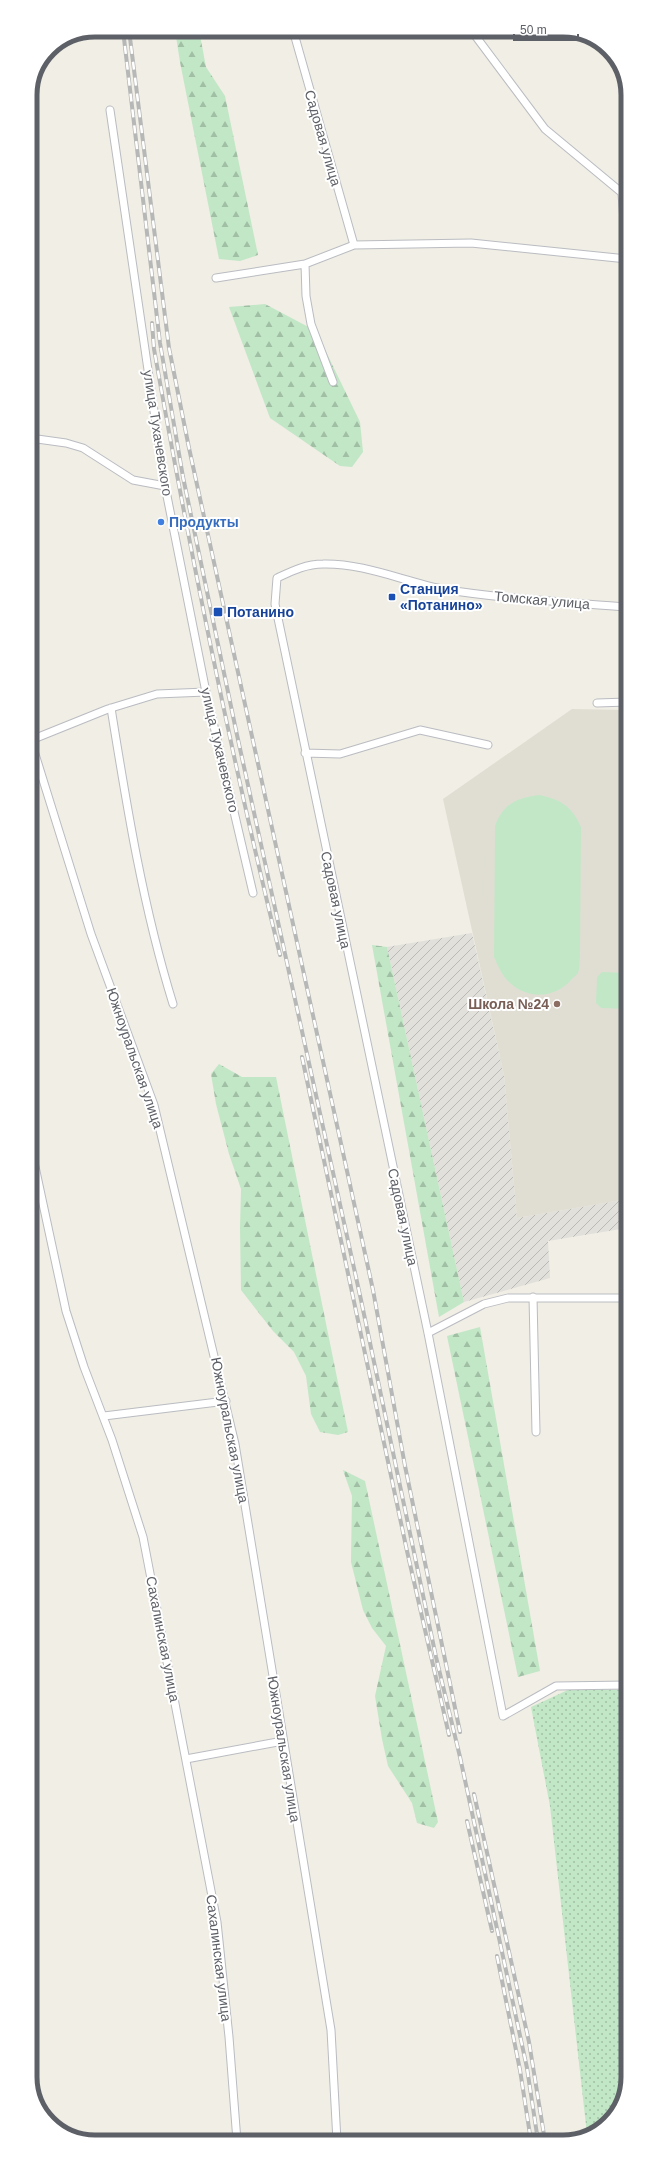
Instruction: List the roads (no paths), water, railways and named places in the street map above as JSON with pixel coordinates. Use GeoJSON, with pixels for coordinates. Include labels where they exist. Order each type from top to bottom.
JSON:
{"type":"FeatureCollection","features":[{"type":"Feature","properties":{"kind":"street","name":"Садовая улица"},"geometry":{"type":"LineString","coordinates":[[295,37],[354,245]]}},
{"type":"Feature","properties":{"kind":"street"},"geometry":{"type":"LineString","coordinates":[[476,37],[545,129],[621,192]]}},
{"type":"Feature","properties":{"kind":"street","name":"улица Тухачевского"},"geometry":{"type":"LineString","coordinates":[[110,110],[165,486],[206,692],[253,893]]}},
{"type":"Feature","properties":{"kind":"street"},"geometry":{"type":"LineString","coordinates":[[216,278],[305,264],[354,245],[471,243],[621,259]]}},
{"type":"Feature","properties":{"kind":"street"},"geometry":{"type":"LineString","coordinates":[[305,264],[306,296],[311,324],[333,382]]}},
{"type":"Feature","properties":{"kind":"street"},"geometry":{"type":"LineString","coordinates":[[37,439],[66,443],[83,448],[133,480],[165,486]]}},
{"type":"Feature","properties":{"kind":"street","name":"Садовая улица"},"geometry":{"type":"LineString","coordinates":[[386,576],[342,564],[321,564],[300,567],[277,578],[275,604],[305,753],[428,1333],[502,1716],[556,1686],[621,1685]]}},
{"type":"Feature","properties":{"kind":"street","name":"Томская улица"},"geometry":{"type":"LineString","coordinates":[[386,576],[442,588],[498,596],[621,606]]}},
{"type":"Feature","properties":{"kind":"street"},"geometry":{"type":"LineString","coordinates":[[37,737],[111,708],[157,694],[206,692]]}},
{"type":"Feature","properties":{"kind":"street"},"geometry":{"type":"LineString","coordinates":[[596,703],[621,702]]}},
{"type":"Feature","properties":{"kind":"street"},"geometry":{"type":"LineString","coordinates":[[111,708],[130,824],[152,930],[173,1004]]}},
{"type":"Feature","properties":{"kind":"street"},"geometry":{"type":"LineString","coordinates":[[305,753],[340,754],[420,730],[488,745]]}},
{"type":"Feature","properties":{"kind":"street","name":"Южноуральская улица"},"geometry":{"type":"LineString","coordinates":[[37,758],[91,934],[154,1105],[226,1401],[235,1444],[331,2030],[337,2135]]}},
{"type":"Feature","properties":{"kind":"street","name":"Сахалинская улица"},"geometry":{"type":"LineString","coordinates":[[37,1176],[66,1311],[84,1367],[104,1416],[143,1538],[217,1922],[230,2037],[237,2135]]}},
{"type":"Feature","properties":{"kind":"street"},"geometry":{"type":"LineString","coordinates":[[533,1297],[536,1432]]}},
{"type":"Feature","properties":{"kind":"street"},"geometry":{"type":"LineString","coordinates":[[428,1333],[484,1304],[508,1298],[621,1298]]}},
{"type":"Feature","properties":{"kind":"street"},"geometry":{"type":"LineString","coordinates":[[104,1416],[226,1401]]}},
{"type":"Feature","properties":{"kind":"street"},"geometry":{"type":"LineString","coordinates":[[186,1759],[283,1741]]}},
{"type":"Feature","properties":{"kind":"railway"},"geometry":{"type":"LineString","coordinates":[[124,37],[160,343],[183,477],[237,735],[361,1300],[436,1657],[460,1757],[527,2068],[537,2135]]}},
{"type":"Feature","properties":{"kind":"railway"},"geometry":{"type":"LineString","coordinates":[[130,37],[169,348],[189,448],[373,1290],[405,1466],[460,1732]]}},
{"type":"Feature","properties":{"kind":"railway"},"geometry":{"type":"LineString","coordinates":[[152,323],[154,349],[212,653],[280,955]]}},
{"type":"Feature","properties":{"kind":"railway"},"geometry":{"type":"LineString","coordinates":[[302,1057],[407,1551],[449,1735]]}},
{"type":"Feature","properties":{"kind":"railway"},"geometry":{"type":"LineString","coordinates":[[474,1794],[529,2042],[544,2135]]}},
{"type":"Feature","properties":{"kind":"railway"},"geometry":{"type":"LineString","coordinates":[[467,1821],[492,1931]]}},
{"type":"Feature","properties":{"kind":"railway"},"geometry":{"type":"LineString","coordinates":[[497,1956],[520,2070],[530,2135]]}},
{"type":"Feature","properties":{"kind":"place","name":"Продукты"},"geometry":{"type":"Point","coordinates":[161,522]}},
{"type":"Feature","properties":{"kind":"place","name":"Станция «Потанино»"},"geometry":{"type":"Point","coordinates":[392,597]}},
{"type":"Feature","properties":{"kind":"place","name":"Потанино"},"geometry":{"type":"Point","coordinates":[218,612]}},
{"type":"Feature","properties":{"kind":"place","name":"Школа №24"},"geometry":{"type":"Point","coordinates":[557,1004]}}]}
